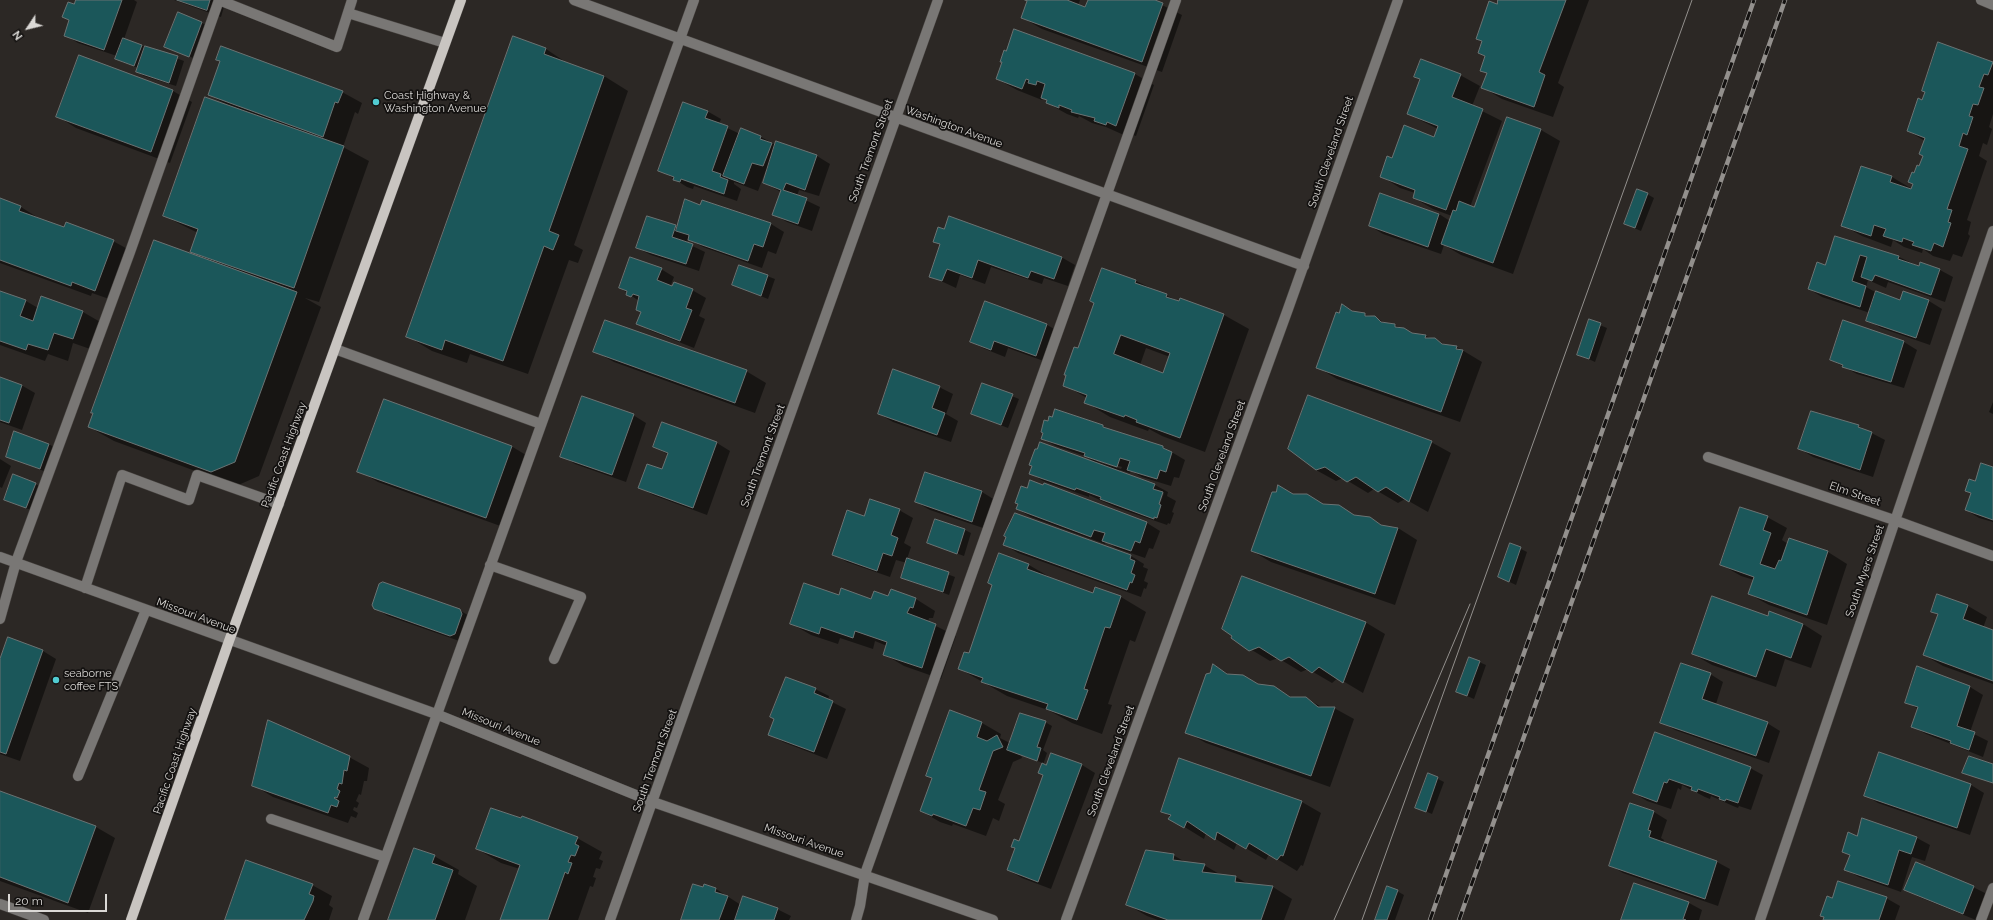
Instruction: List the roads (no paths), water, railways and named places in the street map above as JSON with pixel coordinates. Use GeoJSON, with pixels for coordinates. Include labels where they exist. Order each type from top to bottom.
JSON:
{"type":"FeatureCollection","features":[{"type":"Feature","properties":{"kind":"main road","name":"Pacific Coast Highway"},"geometry":{"type":"LineString","coordinates":[[132,920],[229,641],[461,0]]}},
{"type":"Feature","properties":{"kind":"street"},"geometry":{"type":"LineString","coordinates":[[0,619],[16,562],[130,252],[219,0],[337,47],[352,0]]}},
{"type":"Feature","properties":{"kind":"street","name":"Washington Avenue"},"geometry":{"type":"LineString","coordinates":[[574,0],[680,37],[1108,196],[1304,266]]}},
{"type":"Feature","properties":{"kind":"street"},"geometry":{"type":"LineString","coordinates":[[363,920],[694,0]]}},
{"type":"Feature","properties":{"kind":"street","name":"South Tremont Street"},"geometry":{"type":"LineString","coordinates":[[610,920],[938,0]]}},
{"type":"Feature","properties":{"kind":"street"},"geometry":{"type":"LineString","coordinates":[[856,920],[860,906],[865,874],[1108,196],[1176,0]]}},
{"type":"Feature","properties":{"kind":"street","name":"South Cleveland Street"},"geometry":{"type":"LineString","coordinates":[[1066,920],[1304,266],[1398,0]]}},
{"type":"Feature","properties":{"kind":"street"},"geometry":{"type":"LineString","coordinates":[[1981,0],[1993,4]]}},
{"type":"Feature","properties":{"kind":"street"},"geometry":{"type":"LineString","coordinates":[[348,13],[445,44]]}},
{"type":"Feature","properties":{"kind":"street","name":"South Myers Street"},"geometry":{"type":"LineString","coordinates":[[1760,920],[1894,520],[1993,231]]}},
{"type":"Feature","properties":{"kind":"street"},"geometry":{"type":"LineString","coordinates":[[335,349],[541,424]]}},
{"type":"Feature","properties":{"kind":"street","name":"Elm Street"},"geometry":{"type":"LineString","coordinates":[[1708,457],[1894,520],[1993,556]]}},
{"type":"Feature","properties":{"kind":"street"},"geometry":{"type":"LineString","coordinates":[[85,588],[122,475],[189,500],[197,475],[279,504]]}},
{"type":"Feature","properties":{"kind":"street","name":"Missouri Avenue"},"geometry":{"type":"LineString","coordinates":[[0,557],[229,641],[436,714],[653,802],[865,874],[993,920]]}},
{"type":"Feature","properties":{"kind":"street"},"geometry":{"type":"LineString","coordinates":[[490,565],[581,597],[554,659]]}},
{"type":"Feature","properties":{"kind":"street"},"geometry":{"type":"LineString","coordinates":[[78,776],[146,610]]}},
{"type":"Feature","properties":{"kind":"street"},"geometry":{"type":"LineString","coordinates":[[271,819],[385,857]]}},
{"type":"Feature","properties":{"kind":"street"},"geometry":{"type":"LineString","coordinates":[[1981,920],[1993,888]]}},
{"type":"Feature","properties":{"kind":"street"},"geometry":{"type":"LineString","coordinates":[[0,904],[44,920]]}},
{"type":"Feature","properties":{"kind":"tram line"},"geometry":{"type":"LineString","coordinates":[[1362,920],[1692,0]]}},
{"type":"Feature","properties":{"kind":"tram line"},"geometry":{"type":"LineString","coordinates":[[1334,920],[1388,798],[1470,604]]}},
{"type":"Feature","properties":{"kind":"railway"},"geometry":{"type":"LineString","coordinates":[[1430,920],[1754,0]]}},
{"type":"Feature","properties":{"kind":"railway"},"geometry":{"type":"LineString","coordinates":[[1459,920],[1785,0]]}},
{"type":"Feature","properties":{"kind":"place","name":"Coast Highway & Washington Avenue"},"geometry":{"type":"Point","coordinates":[376,102]}},
{"type":"Feature","properties":{"kind":"place","name":"seaborne coffee FTS"},"geometry":{"type":"Point","coordinates":[56,680]}}]}
